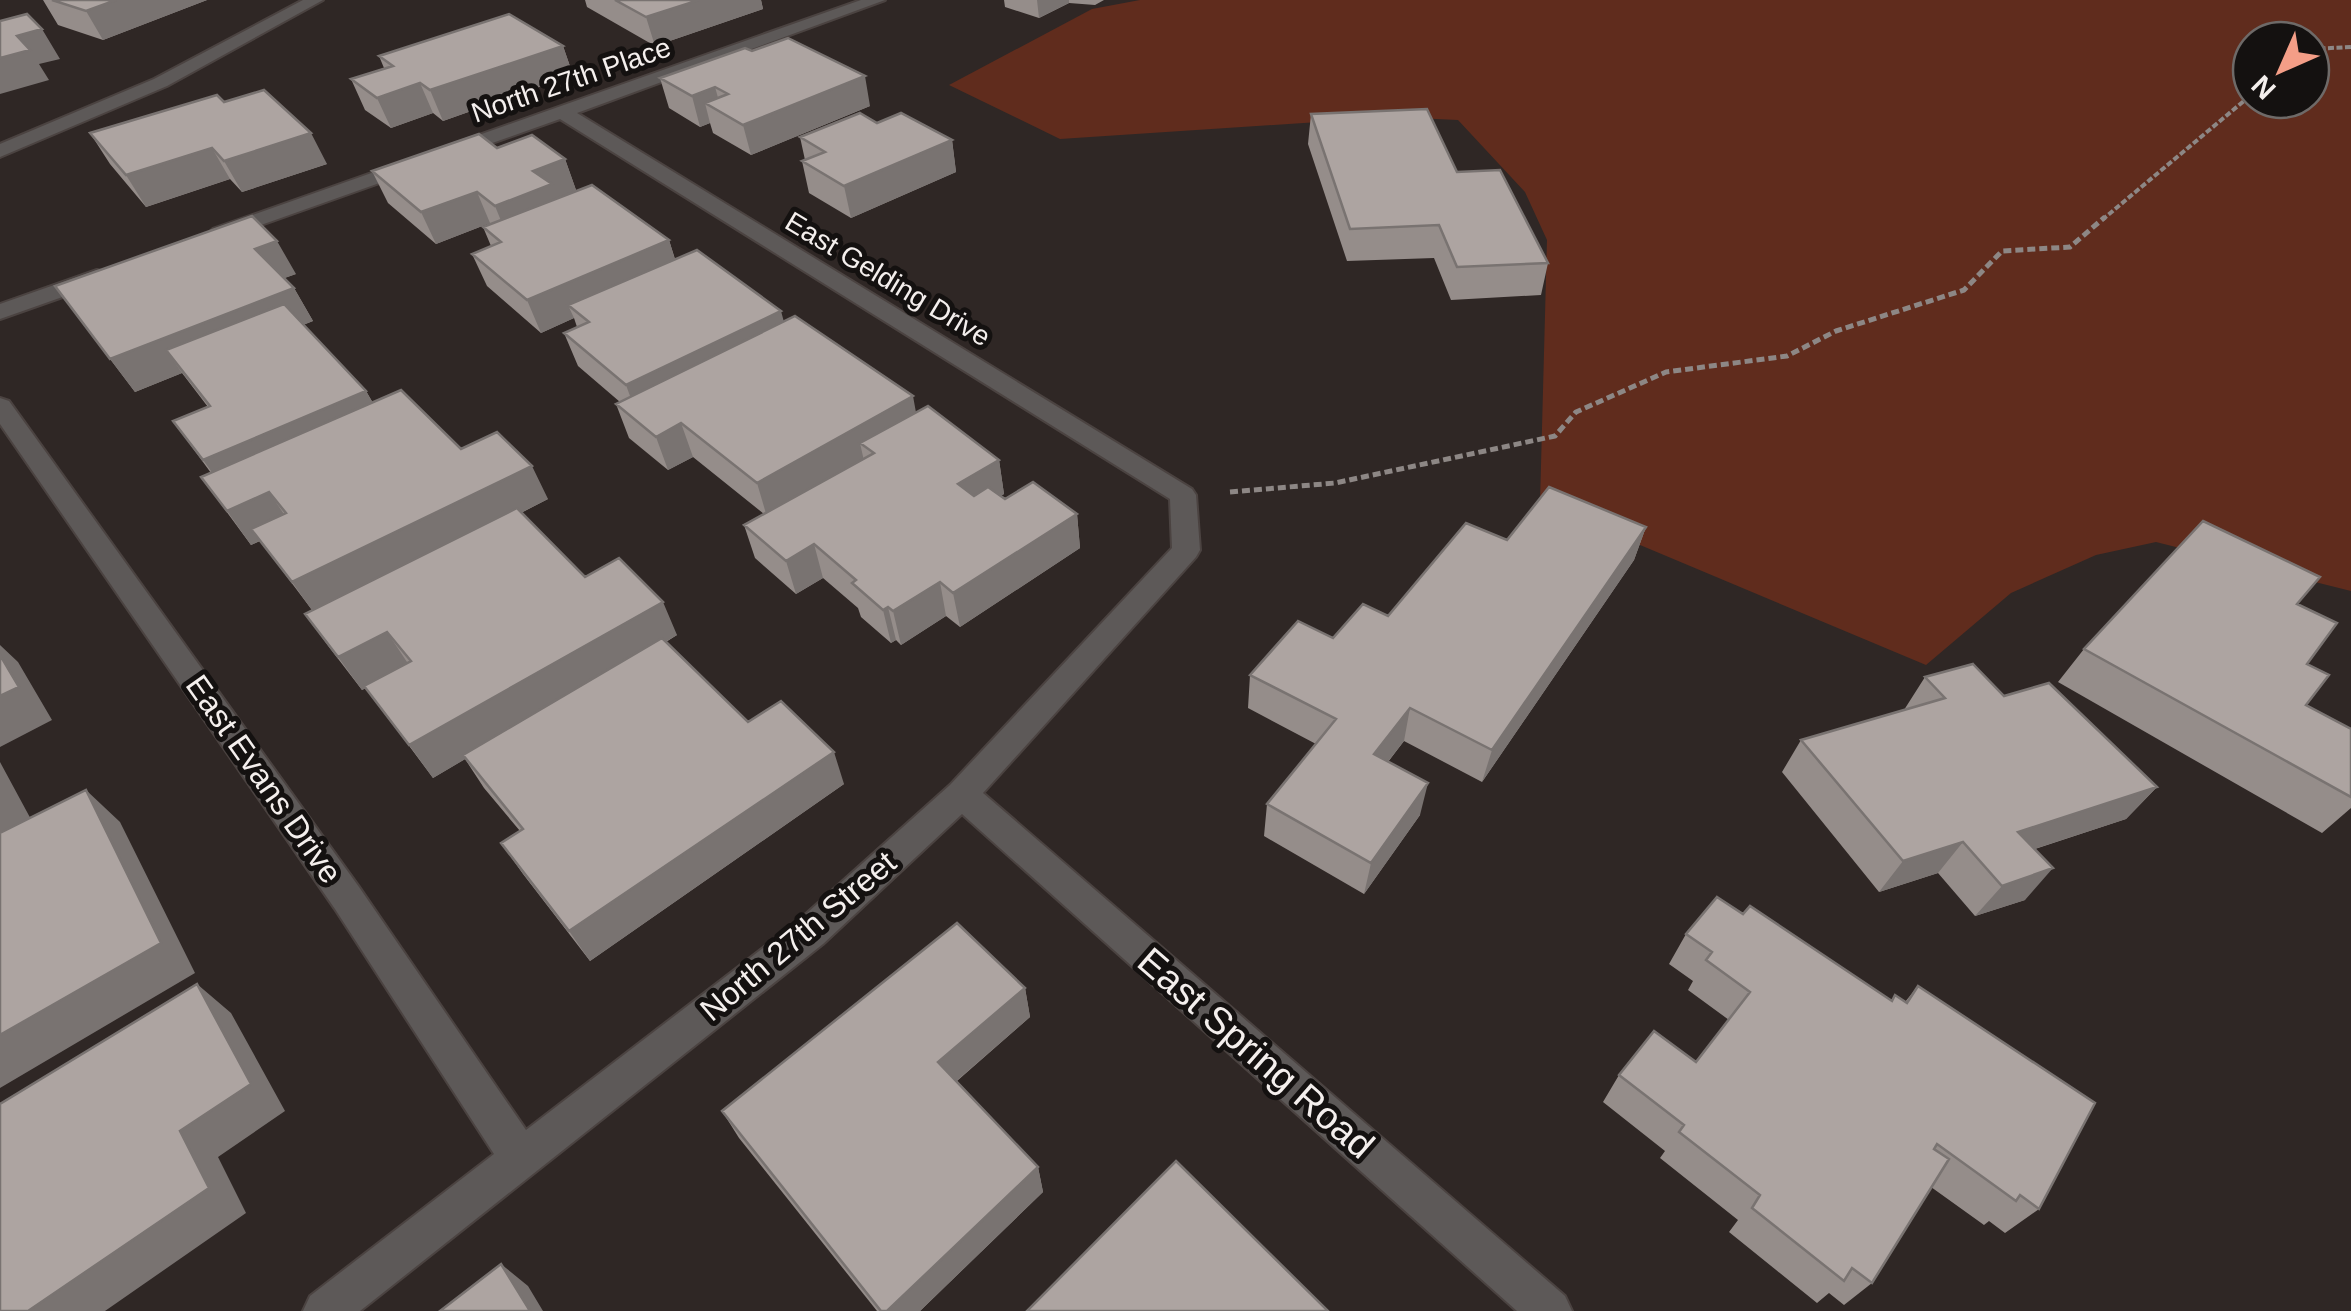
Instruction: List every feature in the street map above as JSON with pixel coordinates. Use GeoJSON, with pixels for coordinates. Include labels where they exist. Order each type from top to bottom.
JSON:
{"type":"FeatureCollection","features":[{"type":"Feature","properties":{"kind":"street"},"geometry":{"type":"LineString","coordinates":[[0,151],[64,128],[179,75],[315,0]]}},
{"type":"Feature","properties":{"kind":"street","name":"North 27th Place"},"geometry":{"type":"LineString","coordinates":[[206,238],[877,0]]}},
{"type":"Feature","properties":{"kind":"street","name":"East Gelding Drive"},"geometry":{"type":"LineString","coordinates":[[562,112],[1184,495]]}},
{"type":"Feature","properties":{"kind":"street"},"geometry":{"type":"LineString","coordinates":[[0,312],[118,270]]}},
{"type":"Feature","properties":{"kind":"street","name":"East Evans Drive"},"geometry":{"type":"LineString","coordinates":[[0,406],[348,898],[520,1157]]}},
{"type":"Feature","properties":{"kind":"street","name":"North 27th Street"},"geometry":{"type":"LineString","coordinates":[[325,1311],[810,933],[962,794],[1186,550],[1184,495]]}},
{"type":"Feature","properties":{"kind":"street","name":"East Spring Road"},"geometry":{"type":"LineString","coordinates":[[962,794],[1550,1311]]}},
{"type":"Feature","properties":{"kind":"path"},"geometry":{"type":"LineString","coordinates":[[1184,495],[1335,483],[1555,436],[1576,412],[1666,372],[1787,356],[1836,331],[1964,290],[2002,251],[2070,247],[2231,113]]}},
{"type":"Feature","properties":{"kind":"shaded area"},"geometry":{"type":"Polygon","coordinates":[[[1140,0],[2351,0],[2351,591],[2156,542],[2096,555],[2011,593],[1926,665],[1540,503],[1547,240],[1525,192],[1458,120],[1393,117],[1060,139],[949,85],[1092,9],[1140,0]]]}},
{"type":"Feature","properties":{"kind":"building"},"geometry":{"type":"Polygon","coordinates":[[[52,0],[116,0],[86,11],[52,0]]]}},
{"type":"Feature","properties":{"kind":"building"},"geometry":{"type":"Polygon","coordinates":[[[615,0],[699,0],[646,17],[615,0]]]}},
{"type":"Feature","properties":{"kind":"building"},"geometry":{"type":"Polygon","coordinates":[[[27,14],[42,29],[17,36],[30,50],[0,58],[0,21],[27,14]]]}},
{"type":"Feature","properties":{"kind":"building"},"geometry":{"type":"Polygon","coordinates":[[[509,14],[563,46],[430,90],[420,83],[377,98],[351,79],[393,66],[379,56],[509,14]]]}},
{"type":"Feature","properties":{"kind":"building"},"geometry":{"type":"Polygon","coordinates":[[[788,38],[865,76],[743,125],[705,103],[728,94],[715,87],[692,96],[660,78],[745,48],[752,51],[788,38]]]}},
{"type":"Feature","properties":{"kind":"building"},"geometry":{"type":"Polygon","coordinates":[[[264,90],[311,133],[224,161],[212,148],[126,175],[90,133],[217,95],[224,102],[264,90]]]}},
{"type":"Feature","properties":{"kind":"building"},"geometry":{"type":"Polygon","coordinates":[[[1427,109],[1457,172],[1500,170],[1548,263],[1457,267],[1439,225],[1350,229],[1311,114],[1427,109]]]}},
{"type":"Feature","properties":{"kind":"building"},"geometry":{"type":"Polygon","coordinates":[[[860,113],[877,123],[901,113],[952,140],[844,186],[802,161],[825,152],[800,137],[860,113]]]}},
{"type":"Feature","properties":{"kind":"building"},"geometry":{"type":"Polygon","coordinates":[[[479,134],[497,148],[532,135],[565,159],[533,171],[552,184],[495,206],[477,192],[421,212],[372,171],[479,134]]]}},
{"type":"Feature","properties":{"kind":"building"},"geometry":{"type":"Polygon","coordinates":[[[592,185],[669,240],[527,300],[472,254],[501,242],[483,227],[592,185]]]}},
{"type":"Feature","properties":{"kind":"building"},"geometry":{"type":"Polygon","coordinates":[[[252,216],[277,241],[255,249],[294,288],[110,359],[55,286],[252,216]]]}},
{"type":"Feature","properties":{"kind":"building"},"geometry":{"type":"Polygon","coordinates":[[[697,250],[781,311],[626,385],[564,333],[589,322],[568,305],[697,250]]]}},
{"type":"Feature","properties":{"kind":"building"},"geometry":{"type":"Polygon","coordinates":[[[284,304],[366,391],[203,460],[173,421],[210,406],[166,350],[284,304]]]}},
{"type":"Feature","properties":{"kind":"building"},"geometry":{"type":"Polygon","coordinates":[[[795,316],[913,396],[757,483],[681,423],[656,437],[616,404],[795,316]]]}},
{"type":"Feature","properties":{"kind":"building"},"geometry":{"type":"Polygon","coordinates":[[[401,390],[461,449],[497,432],[532,466],[292,582],[251,529],[286,513],[269,492],[227,511],[201,477],[401,390]]]}},
{"type":"Feature","properties":{"kind":"building"},"geometry":{"type":"Polygon","coordinates":[[[928,406],[999,460],[958,484],[974,496],[988,487],[1005,499],[1033,482],[1077,514],[953,593],[940,582],[893,611],[888,607],[883,610],[852,583],[856,580],[814,544],[786,561],[744,525],[874,453],[860,443],[928,406]]]}},
{"type":"Feature","properties":{"kind":"building"},"geometry":{"type":"Polygon","coordinates":[[[1549,487],[1646,527],[1492,750],[1410,708],[1374,754],[1428,783],[1371,863],[1267,804],[1336,719],[1250,675],[1298,621],[1333,638],[1363,604],[1388,616],[1466,523],[1507,540],[1549,487]]]}},
{"type":"Feature","properties":{"kind":"building"},"geometry":{"type":"Polygon","coordinates":[[[517,508],[585,577],[619,558],[663,602],[409,745],[364,686],[411,661],[387,632],[338,657],[305,614],[517,508]]]}},
{"type":"Feature","properties":{"kind":"building"},"geometry":{"type":"Polygon","coordinates":[[[2203,521],[2320,577],[2297,604],[2337,623],[2307,664],[2329,675],[2306,705],[2351,729],[2351,797],[2084,649],[2203,521]]]}},
{"type":"Feature","properties":{"kind":"building"},"geometry":{"type":"Polygon","coordinates":[[[662,638],[748,722],[781,701],[834,752],[569,931],[501,843],[523,829],[463,755],[662,638]]]}},
{"type":"Feature","properties":{"kind":"building"},"geometry":{"type":"Polygon","coordinates":[[[0,655],[19,687],[0,696],[0,655]]]}},
{"type":"Feature","properties":{"kind":"building"},"geometry":{"type":"Polygon","coordinates":[[[1973,664],[2004,696],[2049,683],[2157,787],[2018,832],[2053,868],[2002,886],[1963,842],[1903,861],[1801,740],[1945,698],[1925,677],[1973,664]]]}},
{"type":"Feature","properties":{"kind":"building"},"geometry":{"type":"Polygon","coordinates":[[[86,790],[161,943],[0,1035],[0,833],[86,790]]]}},
{"type":"Feature","properties":{"kind":"building"},"geometry":{"type":"Polygon","coordinates":[[[1717,897],[1743,914],[1750,906],[1892,1001],[1895,995],[1907,1003],[1918,986],[2095,1103],[2039,1209],[2020,1195],[2016,1201],[1937,1144],[1934,1149],[1949,1159],[1872,1283],[1852,1268],[1844,1281],[1752,1208],[1760,1195],[1679,1132],[1684,1125],[1619,1075],[1654,1031],[1696,1062],[1750,992],[1706,960],[1712,952],[1686,934],[1717,897]]]}},
{"type":"Feature","properties":{"kind":"building"},"geometry":{"type":"Polygon","coordinates":[[[957,923],[1025,988],[938,1062],[1038,1167],[887,1311],[881,1311],[722,1111],[957,923]]]}},
{"type":"Feature","properties":{"kind":"building"},"geometry":{"type":"Polygon","coordinates":[[[197,984],[251,1084],[180,1131],[209,1188],[28,1311],[0,1311],[0,1104],[197,984]]]}},
{"type":"Feature","properties":{"kind":"building"},"geometry":{"type":"Polygon","coordinates":[[[1176,1161],[1328,1311],[1027,1311],[1176,1161]]]}},
{"type":"Feature","properties":{"kind":"building"},"geometry":{"type":"Polygon","coordinates":[[[501,1264],[530,1311],[440,1311],[501,1264]]]}}]}
